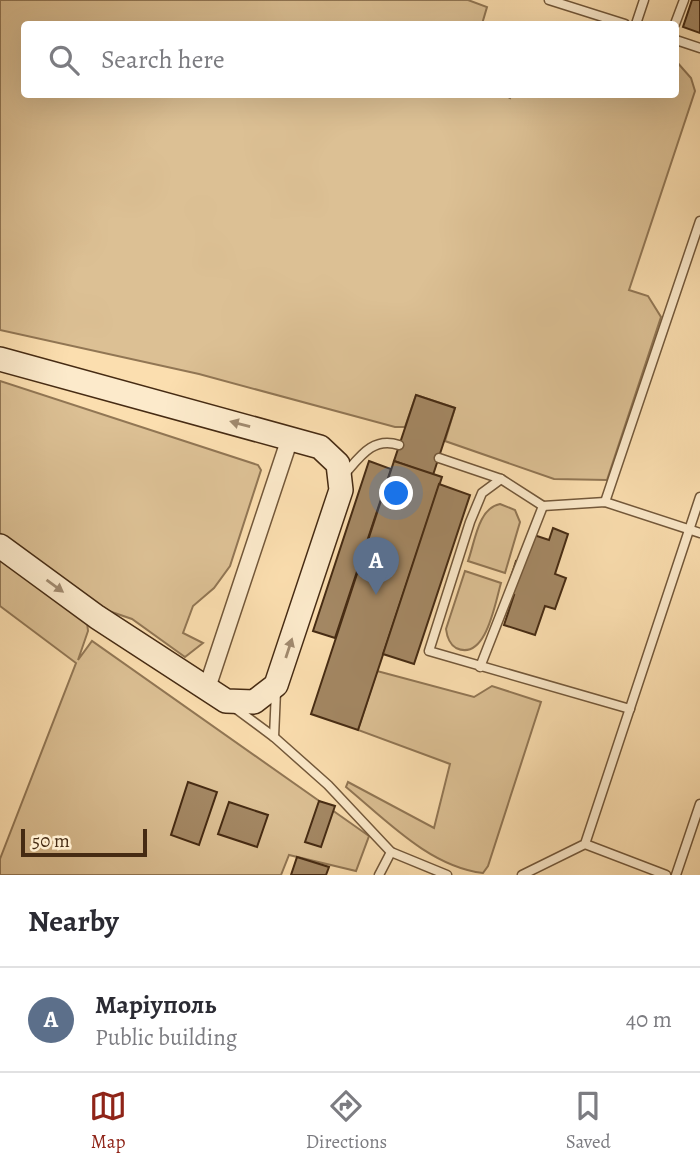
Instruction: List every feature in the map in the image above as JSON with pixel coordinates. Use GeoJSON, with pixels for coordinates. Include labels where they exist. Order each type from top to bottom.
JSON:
{"type":"FeatureCollection","features":[{"type":"Feature","properties":{"kind":"main road"},"geometry":{"type":"LineString","coordinates":[[0,359],[320,447],[338,464],[341,490],[276,685],[254,702],[226,701],[97,617],[0,546]]}},
{"type":"Feature","properties":{"kind":"street"},"geometry":{"type":"LineString","coordinates":[[207,688],[290,438]]}},
{"type":"Feature","properties":{"kind":"lane"},"geometry":{"type":"LineString","coordinates":[[549,0],[616,21]]}},
{"type":"Feature","properties":{"kind":"lane"},"geometry":{"type":"LineString","coordinates":[[637,21],[644,0]]}},
{"type":"Feature","properties":{"kind":"lane"},"geometry":{"type":"LineString","coordinates":[[677,21],[684,0]]}},
{"type":"Feature","properties":{"kind":"lane"},"geometry":{"type":"LineString","coordinates":[[679,41],[700,48]]}},
{"type":"Feature","properties":{"kind":"lane"},"geometry":{"type":"LineString","coordinates":[[605,502],[700,221]]}},
{"type":"Feature","properties":{"kind":"lane"},"geometry":{"type":"LineString","coordinates":[[340,479],[370,446],[381,442],[399,446]]}},
{"type":"Feature","properties":{"kind":"lane"},"geometry":{"type":"LineString","coordinates":[[439,458],[501,479],[543,506],[605,502],[700,533]]}},
{"type":"Feature","properties":{"kind":"lane"},"geometry":{"type":"LineString","coordinates":[[501,479],[482,493],[429,650],[630,709]]}},
{"type":"Feature","properties":{"kind":"lane"},"geometry":{"type":"LineString","coordinates":[[523,875],[585,845],[700,497]]}},
{"type":"Feature","properties":{"kind":"lane"},"geometry":{"type":"LineString","coordinates":[[480,667],[543,506]]}},
{"type":"Feature","properties":{"kind":"lane"},"geometry":{"type":"LineString","coordinates":[[274,737],[276,685]]}},
{"type":"Feature","properties":{"kind":"lane"},"geometry":{"type":"LineString","coordinates":[[226,701],[274,737],[328,785],[391,852],[447,875]]}},
{"type":"Feature","properties":{"kind":"lane"},"geometry":{"type":"LineString","coordinates":[[676,875],[700,804]]}},
{"type":"Feature","properties":{"kind":"lane"},"geometry":{"type":"LineString","coordinates":[[585,845],[666,875]]}},
{"type":"Feature","properties":{"kind":"lane"},"geometry":{"type":"LineString","coordinates":[[379,875],[391,852]]}},
{"type":"Feature","properties":{"kind":"shaded area"},"geometry":{"type":"Polygon","coordinates":[[[0,0],[468,0],[487,7],[483,21],[21,21],[21,98],[679,98],[679,64],[691,78],[695,91],[629,290],[648,296],[661,317],[607,480],[554,479],[445,441],[455,408],[416,395],[405,427],[395,427],[199,374],[0,330],[0,0]]]}},
{"type":"Feature","properties":{"kind":"shaded area"},"geometry":{"type":"Polygon","coordinates":[[[0,381],[258,465],[261,470],[230,566],[214,588],[193,606],[183,633],[203,643],[185,657],[132,619],[103,609],[0,533],[0,381]]]}},
{"type":"Feature","properties":{"kind":"shaded area"},"geometry":{"type":"Polygon","coordinates":[[[500,504],[515,510],[520,522],[505,573],[468,561],[482,519],[493,507],[500,504]]]}},
{"type":"Feature","properties":{"kind":"shaded area"},"geometry":{"type":"Polygon","coordinates":[[[0,557],[87,622],[88,631],[78,660],[92,641],[369,836],[356,871],[289,855],[281,875],[0,875],[0,859],[76,663],[0,606],[0,557]]]}},
{"type":"Feature","properties":{"kind":"shaded area"},"geometry":{"type":"Polygon","coordinates":[[[465,571],[501,583],[488,628],[475,647],[466,650],[456,648],[452,644],[446,629],[465,571]]]}},
{"type":"Feature","properties":{"kind":"shaded area"},"geometry":{"type":"Polygon","coordinates":[[[377,671],[474,697],[492,686],[541,702],[488,866],[483,873],[445,862],[427,852],[346,787],[348,782],[434,828],[450,764],[358,730],[377,671]]]}},
{"type":"Feature","properties":{"kind":"building"},"geometry":{"type":"Polygon","coordinates":[[[692,0],[700,0],[700,33],[683,27],[692,0]]]}},
{"type":"Feature","properties":{"kind":"building"},"geometry":{"type":"Polygon","coordinates":[[[416,395],[455,408],[433,475],[394,461],[416,395]]]}},
{"type":"Feature","properties":{"kind":"building"},"geometry":{"type":"Polygon","coordinates":[[[369,461],[391,469],[335,638],[313,631],[369,461]]]}},
{"type":"Feature","properties":{"kind":"building"},"geometry":{"type":"Polygon","coordinates":[[[394,461],[442,477],[358,730],[311,714],[394,461]]]}},
{"type":"Feature","properties":{"kind":"building"},"geometry":{"type":"Polygon","coordinates":[[[439,484],[470,495],[414,664],[383,654],[439,484]]]}},
{"type":"Feature","properties":{"kind":"building"},"geometry":{"type":"Polygon","coordinates":[[[553,528],[568,534],[555,574],[566,578],[555,609],[545,606],[535,635],[504,625],[514,595],[506,593],[516,561],[524,564],[534,535],[549,540],[553,528]]]}},
{"type":"Feature","properties":{"kind":"building"},"geometry":{"type":"Polygon","coordinates":[[[188,782],[217,792],[199,845],[171,835],[188,782]]]}},
{"type":"Feature","properties":{"kind":"building"},"geometry":{"type":"Polygon","coordinates":[[[319,801],[335,806],[321,847],[305,842],[319,801]]]}},
{"type":"Feature","properties":{"kind":"building"},"geometry":{"type":"Polygon","coordinates":[[[229,802],[268,815],[257,847],[218,834],[229,802]]]}},
{"type":"Feature","properties":{"kind":"building"},"geometry":{"type":"Polygon","coordinates":[[[297,857],[329,867],[326,875],[291,875],[297,857]]]}},
{"type":"Feature","properties":{"kind":"place","name":"Маріуполь"},"geometry":{"type":"Point","coordinates":[376,595]}}]}
